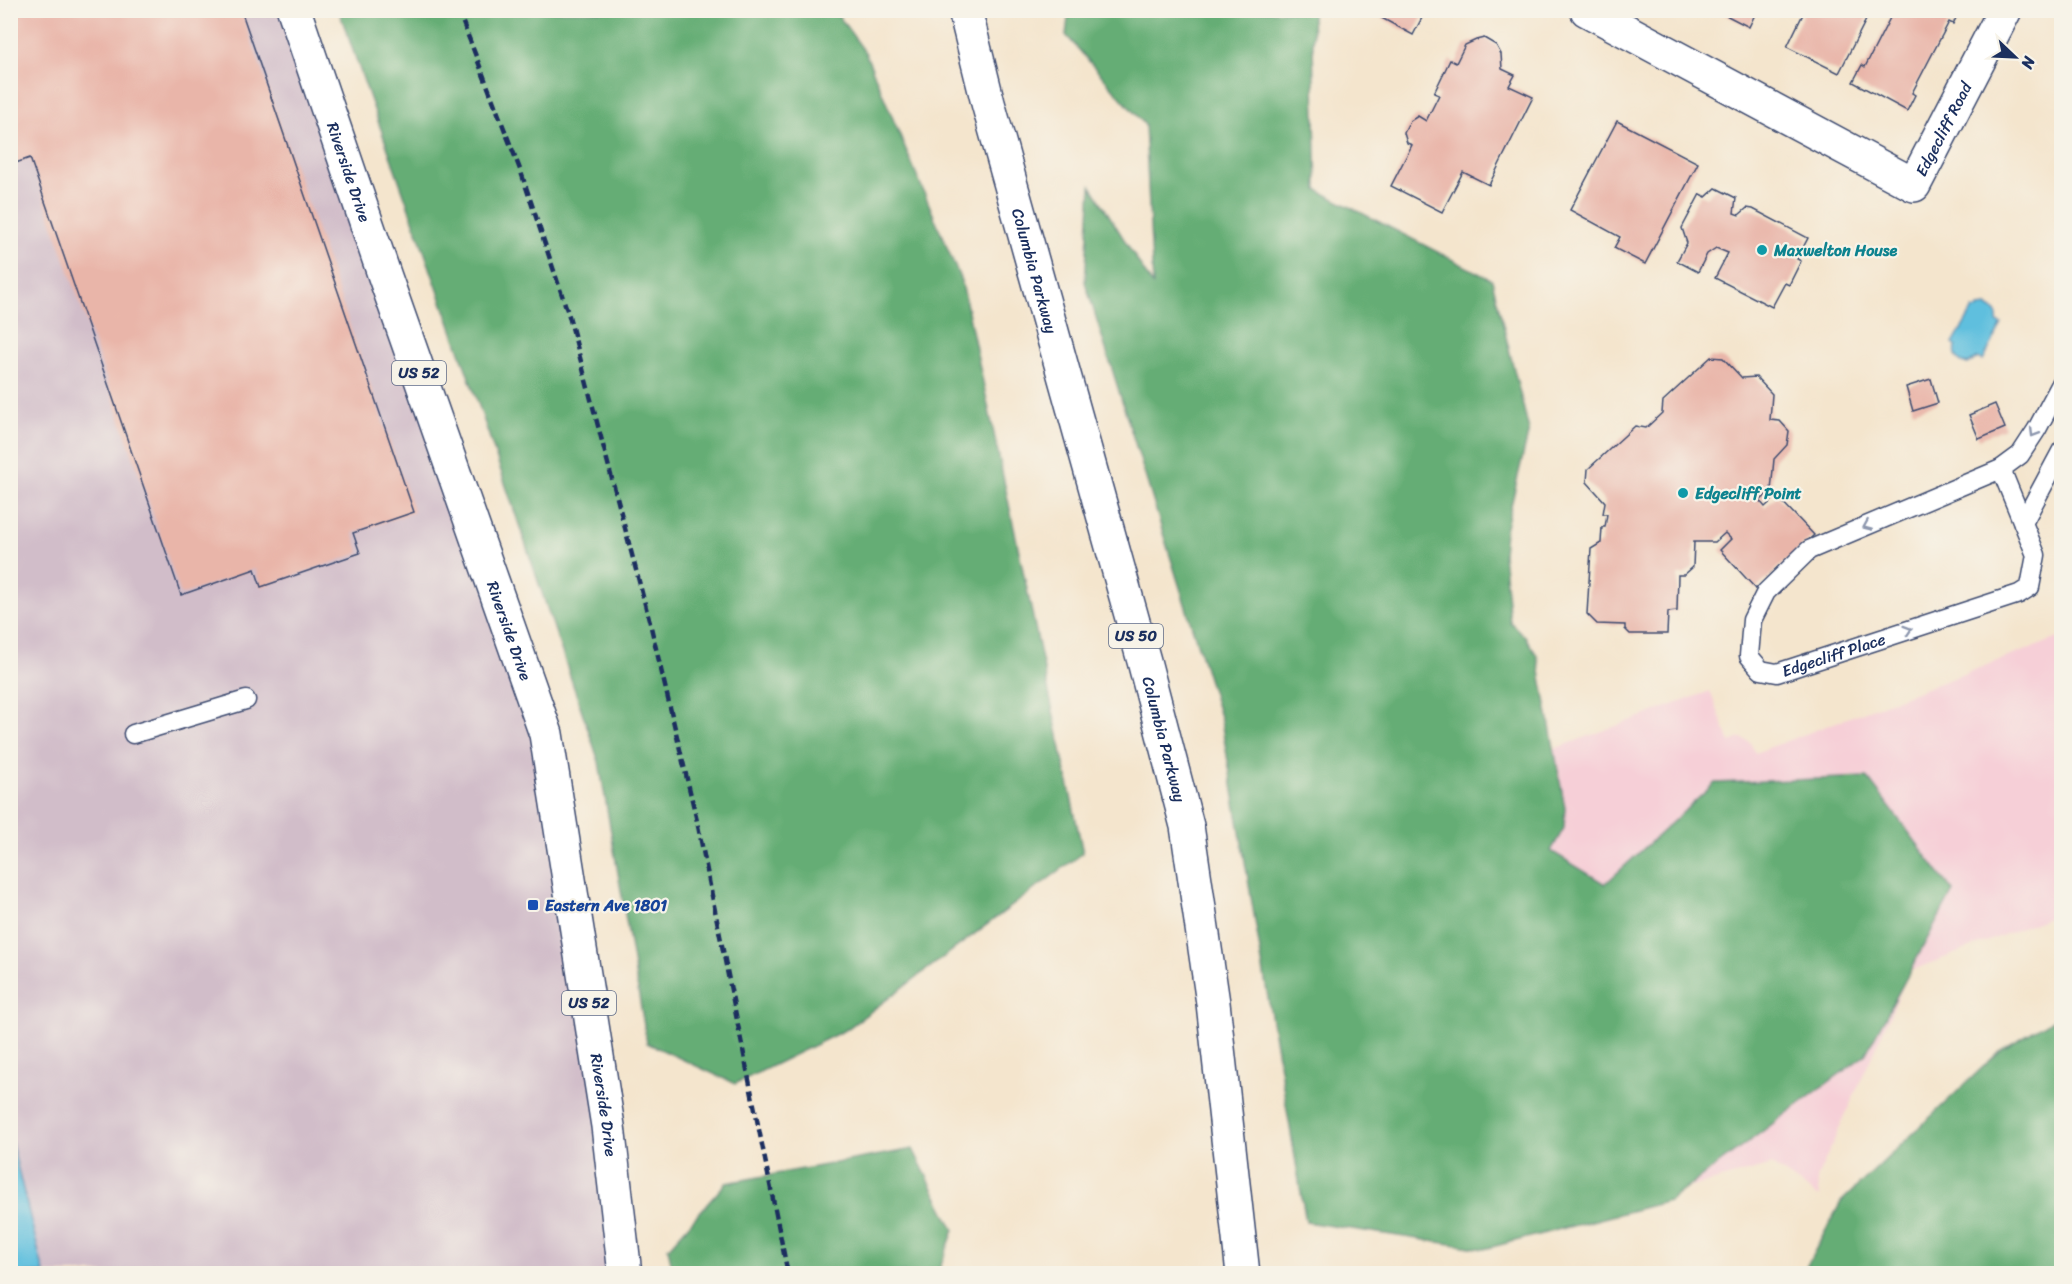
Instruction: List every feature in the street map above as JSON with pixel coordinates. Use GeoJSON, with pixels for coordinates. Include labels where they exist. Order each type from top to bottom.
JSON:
{"type":"FeatureCollection","features":[{"type":"Feature","properties":{"kind":"main road","name":"Riverside Drive"},"geometry":{"type":"LineString","coordinates":[[294,10],[385,277],[546,734],[608,1126],[625,1274]]}},
{"type":"Feature","properties":{"kind":"main road","name":"Columbia Parkway"},"geometry":{"type":"LineString","coordinates":[[965,10],[988,103],[1144,661],[1187,826],[1213,1004],[1244,1274]]}},
{"type":"Feature","properties":{"kind":"main road","name":"Edgecliff Road"},"geometry":{"type":"LineString","coordinates":[[1587,10],[1914,185],[2005,10]]}},
{"type":"Feature","properties":{"kind":"lane","name":"Edgecliff Place"},"geometry":{"type":"LineString","coordinates":[[2001,469],[2036,555],[2030,587],[2019,594],[1777,673],[1761,670],[1749,656],[1752,620],[1766,592],[1809,550],[2001,469],[2020,455],[2037,429],[2061,382]]}},
{"type":"Feature","properties":{"kind":"lane"},"geometry":{"type":"LineString","coordinates":[[2023,523],[2061,450]]}},
{"type":"Feature","properties":{"kind":"lane"},"geometry":{"type":"LineString","coordinates":[[133,734],[246,700]]}},
{"type":"Feature","properties":{"kind":"shaded area"},"geometry":{"type":"Polygon","coordinates":[[[10,11],[294,11],[546,734],[625,1273],[44,1273],[10,1141],[10,11]]]}},
{"type":"Feature","properties":{"kind":"shaded area"},"geometry":{"type":"Polygon","coordinates":[[[2061,637],[2061,913],[1910,971],[1817,1178],[1819,1197],[1772,1165],[1468,1248],[1456,1162],[1264,857],[1710,691],[1730,742],[1741,738],[1750,742],[1755,753],[2061,637]]]}},
{"type":"Feature","properties":{"kind":"green space"},"geometry":{"type":"Polygon","coordinates":[[[1069,10],[1312,11],[1317,190],[1492,280],[1529,430],[1505,531],[1503,554],[1510,622],[1525,637],[1537,655],[1565,808],[1564,828],[1551,851],[1605,884],[1715,783],[1867,777],[1953,891],[1865,1055],[1669,1201],[1484,1249],[1306,1222],[1221,720],[1085,282],[1091,186],[1153,286],[1145,125],[1066,35],[1069,10]]]}},
{"type":"Feature","properties":{"kind":"green space"},"geometry":{"type":"Polygon","coordinates":[[[339,11],[835,11],[865,52],[962,283],[1083,853],[847,1029],[735,1084],[647,1043],[599,762],[478,403],[339,11]]]}},
{"type":"Feature","properties":{"kind":"green space"},"geometry":{"type":"Polygon","coordinates":[[[2061,1015],[2061,1273],[1803,1273],[1841,1202],[2002,1049],[2061,1015]]]}},
{"type":"Feature","properties":{"kind":"green space"},"geometry":{"type":"Polygon","coordinates":[[[913,1149],[954,1230],[938,1273],[673,1273],[668,1248],[726,1183],[913,1149]]]}},
{"type":"Feature","properties":{"kind":"water"},"geometry":{"type":"Polygon","coordinates":[[[1987,306],[1994,310],[1997,322],[2002,324],[1983,360],[1978,358],[1968,364],[1965,363],[1959,360],[1956,346],[1953,344],[1973,309],[1987,306]]]}},
{"type":"Feature","properties":{"kind":"water"},"geometry":{"type":"Polygon","coordinates":[[[11,1141],[44,1273],[11,1273],[11,1141]]]}},
{"type":"Feature","properties":{"kind":"building"},"geometry":{"type":"Polygon","coordinates":[[[10,10],[241,10],[414,512],[353,533],[360,553],[261,587],[255,569],[181,595],[30,158],[10,165],[10,126],[19,123],[10,100],[10,10]]]}},
{"type":"Feature","properties":{"kind":"building"},"geometry":{"type":"Polygon","coordinates":[[[1367,10],[1426,10],[1413,35],[1367,10]]]}},
{"type":"Feature","properties":{"kind":"building"},"geometry":{"type":"Polygon","coordinates":[[[1716,10],[1757,10],[1749,27],[1716,10]]]}},
{"type":"Feature","properties":{"kind":"building"},"geometry":{"type":"Polygon","coordinates":[[[1805,10],[1871,10],[1839,73],[1787,47],[1805,10]]]}},
{"type":"Feature","properties":{"kind":"building"},"geometry":{"type":"Polygon","coordinates":[[[1894,10],[1960,10],[1953,24],[1949,22],[1912,93],[1915,95],[1907,111],[1853,82],[1862,65],[1865,67],[1894,10]]]}},
{"type":"Feature","properties":{"kind":"building"},"geometry":{"type":"Polygon","coordinates":[[[1484,38],[1496,45],[1501,54],[1502,69],[1515,75],[1509,86],[1533,97],[1489,185],[1463,172],[1442,212],[1391,186],[1412,145],[1407,143],[1404,133],[1410,121],[1418,116],[1426,121],[1439,95],[1434,93],[1450,60],[1456,63],[1465,45],[1484,38]]]}},
{"type":"Feature","properties":{"kind":"building"},"geometry":{"type":"Polygon","coordinates":[[[1617,121],[1698,163],[1645,264],[1614,248],[1620,237],[1570,210],[1617,121]]]}},
{"type":"Feature","properties":{"kind":"building","name":"Maxwelton House"},"geometry":{"type":"Polygon","coordinates":[[[1716,188],[1736,198],[1734,213],[1739,215],[1747,208],[1753,209],[1808,238],[1797,259],[1801,261],[1789,285],[1785,283],[1772,307],[1715,278],[1728,253],[1716,248],[1707,254],[1698,272],[1677,261],[1687,243],[1682,228],[1700,194],[1706,197],[1716,188]]]}},
{"type":"Feature","properties":{"kind":"building","name":"Edgecliff Point"},"geometry":{"type":"Polygon","coordinates":[[[1711,357],[1723,358],[1742,378],[1756,377],[1772,394],[1770,420],[1780,421],[1789,431],[1787,445],[1774,459],[1771,491],[1760,501],[1765,507],[1777,496],[1814,535],[1756,589],[1720,550],[1731,539],[1725,533],[1715,542],[1694,542],[1693,567],[1684,575],[1678,575],[1677,611],[1668,612],[1667,634],[1630,634],[1625,629],[1625,625],[1597,624],[1587,614],[1591,549],[1601,543],[1602,527],[1605,527],[1607,514],[1603,514],[1605,502],[1587,482],[1588,469],[1635,426],[1646,428],[1662,413],[1663,401],[1711,357]]]}},
{"type":"Feature","properties":{"kind":"building"},"geometry":{"type":"Polygon","coordinates":[[[1931,379],[1938,403],[1913,411],[1906,387],[1931,379]]]}},
{"type":"Feature","properties":{"kind":"building"},"geometry":{"type":"Polygon","coordinates":[[[1995,404],[2005,428],[1979,439],[1969,415],[1995,404]]]}},
{"type":"Feature","properties":{"kind":"railway"},"geometry":{"type":"LineString","coordinates":[[458,10],[521,172],[569,316],[650,623],[697,821],[788,1274]]}},
{"type":"Feature","properties":{"kind":"place","name":"Maxwelton House"},"geometry":{"type":"Point","coordinates":[1762,250]}},
{"type":"Feature","properties":{"kind":"place","name":"Edgecliff Point"},"geometry":{"type":"Point","coordinates":[1683,493]}},
{"type":"Feature","properties":{"kind":"place","name":"Eastern Ave 1801"},"geometry":{"type":"Point","coordinates":[533,905]}}]}
